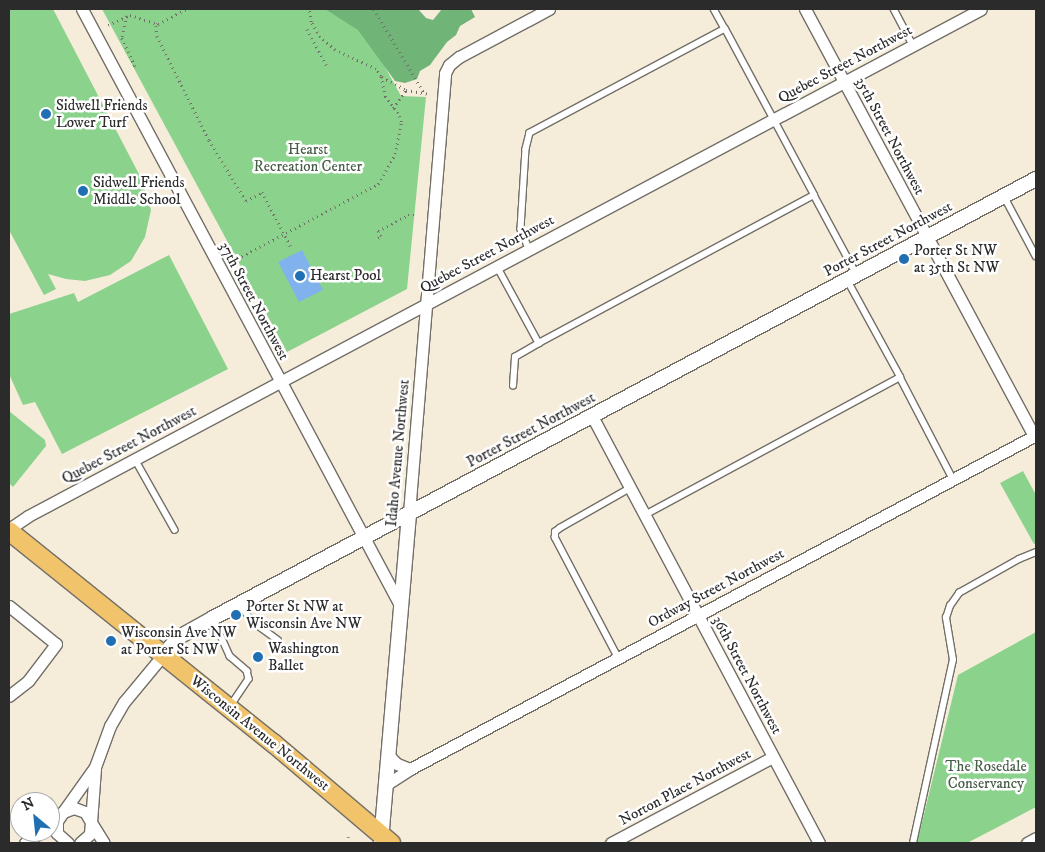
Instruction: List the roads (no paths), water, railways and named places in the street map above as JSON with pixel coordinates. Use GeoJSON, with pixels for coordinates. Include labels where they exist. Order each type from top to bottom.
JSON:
{"type":"FeatureCollection","features":[{"type":"Feature","properties":{"kind":"main road","name":"Wisconsin Avenue Northwest"},"geometry":{"type":"LineString","coordinates":[[9,530],[230,708],[385,840]]}},
{"type":"Feature","properties":{"kind":"street","name":"37th Street Northwest"},"geometry":{"type":"LineString","coordinates":[[82,9],[401,607]]}},
{"type":"Feature","properties":{"kind":"street","name":"Idaho Avenue Northwest"},"geometry":{"type":"LineString","coordinates":[[385,840],[384,786],[389,756],[446,72],[449,65],[459,57],[549,9]]}},
{"type":"Feature","properties":{"kind":"street","name":"35th Street Northwest"},"geometry":{"type":"LineString","coordinates":[[805,9],[1035,436]]}},
{"type":"Feature","properties":{"kind":"street","name":"Quebec Street Northwest"},"geometry":{"type":"LineString","coordinates":[[9,530],[28,516],[981,9]]}},
{"type":"Feature","properties":{"kind":"street","name":"Porter Street Northwest"},"geometry":{"type":"LineString","coordinates":[[60,815],[95,767],[117,713],[179,637],[1036,179]]}},
{"type":"Feature","properties":{"kind":"street","name":"36th Street Northwest"},"geometry":{"type":"LineString","coordinates":[[592,416],[819,843]]}},
{"type":"Feature","properties":{"kind":"street","name":"Ordway Street Northwest"},"geometry":{"type":"LineString","coordinates":[[384,786],[410,768],[1035,436]]}},
{"type":"Feature","properties":{"kind":"street"},"geometry":{"type":"LineString","coordinates":[[9,606],[56,644],[28,681],[9,696]]}},
{"type":"Feature","properties":{"kind":"street"},"geometry":{"type":"LineString","coordinates":[[389,756],[397,764],[410,768]]}},
{"type":"Feature","properties":{"kind":"street","name":"Norton Place Northwest"},"geometry":{"type":"LineString","coordinates":[[618,842],[773,757]]}},
{"type":"Feature","properties":{"kind":"street","name":"Porter Street Northwest"},"geometry":{"type":"LineString","coordinates":[[92,823],[95,767]]}},
{"type":"Feature","properties":{"kind":"street"},"geometry":{"type":"LineString","coordinates":[[60,817],[74,808],[80,809],[85,812],[104,843]]}},
{"type":"Feature","properties":{"kind":"street"},"geometry":{"type":"LineString","coordinates":[[80,843],[90,834],[92,823]]}},
{"type":"Feature","properties":{"kind":"street"},"geometry":{"type":"LineString","coordinates":[[1027,843],[1036,838]]}},
{"type":"Feature","properties":{"kind":"lane"},"geometry":{"type":"LineString","coordinates":[[714,9],[814,195],[900,377],[953,479]]}},
{"type":"Feature","properties":{"kind":"lane"},"geometry":{"type":"LineString","coordinates":[[894,9],[913,45]]}},
{"type":"Feature","properties":{"kind":"lane"},"geometry":{"type":"LineString","coordinates":[[530,249],[521,229],[526,149],[530,133],[725,29]]}},
{"type":"Feature","properties":{"kind":"lane"},"geometry":{"type":"LineString","coordinates":[[513,386],[515,357],[814,195]]}},
{"type":"Feature","properties":{"kind":"lane"},"geometry":{"type":"LineString","coordinates":[[1004,196],[1036,256]]}},
{"type":"Feature","properties":{"kind":"lane"},"geometry":{"type":"LineString","coordinates":[[497,266],[539,343]]}},
{"type":"Feature","properties":{"kind":"lane"},"geometry":{"type":"LineString","coordinates":[[645,515],[900,377]]}},
{"type":"Feature","properties":{"kind":"lane"},"geometry":{"type":"LineString","coordinates":[[135,459],[175,530]]}},
{"type":"Feature","properties":{"kind":"lane"},"geometry":{"type":"LineString","coordinates":[[618,658],[555,538],[556,532],[560,528],[631,488]]}},
{"type":"Feature","properties":{"kind":"lane"},"geometry":{"type":"LineString","coordinates":[[913,843],[953,660],[946,618],[950,606],[959,593],[1019,559],[1036,552]]}},
{"type":"Feature","properties":{"kind":"lane"},"geometry":{"type":"LineString","coordinates":[[240,604],[252,621],[278,640]]}},
{"type":"Feature","properties":{"kind":"lane"},"geometry":{"type":"LineString","coordinates":[[213,618],[230,656],[247,671],[249,678],[230,708]]}},
{"type":"Feature","properties":{"kind":"water","name":"Hearst Pool"},"geometry":{"type":"Polygon","coordinates":[[[302,250],[323,290],[299,302],[278,262],[302,250]]]}},
{"type":"Feature","properties":{"kind":"place","name":"Sidwell Friends Lower Turf"},"geometry":{"type":"Point","coordinates":[46,114]}},
{"type":"Feature","properties":{"kind":"place","name":"Sidwell Friends Middle School"},"geometry":{"type":"Point","coordinates":[83,191]}},
{"type":"Feature","properties":{"kind":"place","name":"Porter St NW at 35th St NW"},"geometry":{"type":"Point","coordinates":[904,259]}},
{"type":"Feature","properties":{"kind":"place","name":"Hearst Pool"},"geometry":{"type":"Point","coordinates":[300,276]}},
{"type":"Feature","properties":{"kind":"place","name":"Porter St NW at Wisconsin Ave NW"},"geometry":{"type":"Point","coordinates":[236,615]}},
{"type":"Feature","properties":{"kind":"place","name":"Wisconsin Ave NW at Porter St NW"},"geometry":{"type":"Point","coordinates":[111,641]}},
{"type":"Feature","properties":{"kind":"place","name":"Washington Ballet"},"geometry":{"type":"Point","coordinates":[258,657]}},
{"type":"Feature","properties":{"kind":"park label","name":"Hearst Recreation Center"},"geometry":{"type":"Point","coordinates":[308,158]}},
{"type":"Feature","properties":{"kind":"park label","name":"The Rosedale Conservancy"},"geometry":{"type":"Point","coordinates":[986,774]}}]}
